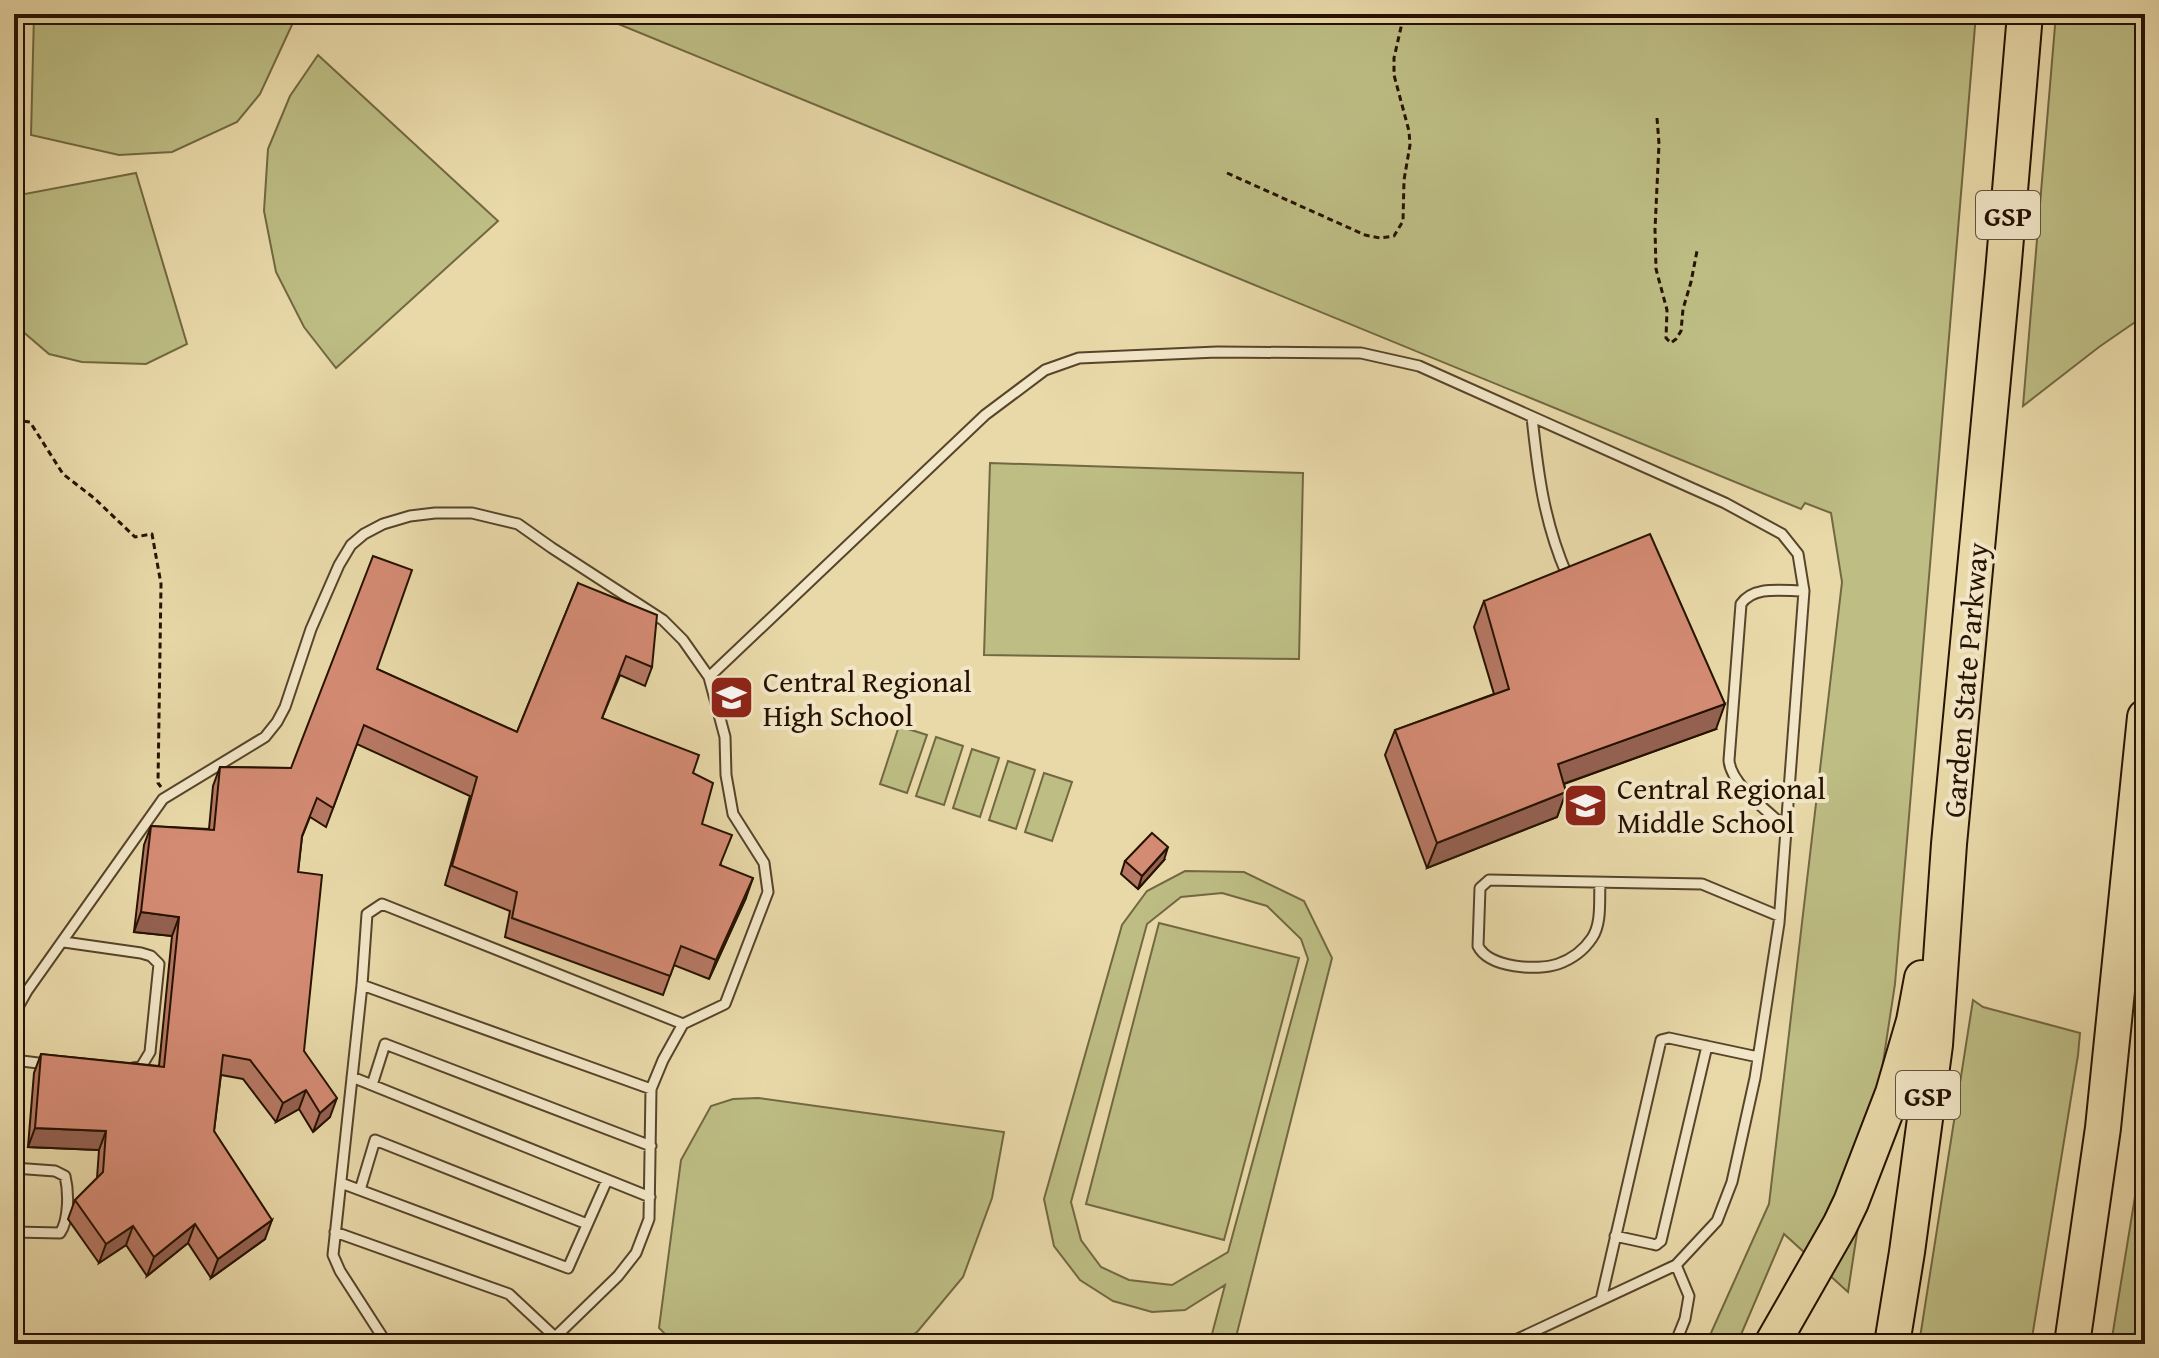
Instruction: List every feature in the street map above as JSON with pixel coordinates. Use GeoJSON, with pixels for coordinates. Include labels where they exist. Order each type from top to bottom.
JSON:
{"type":"FeatureCollection","features":[{"type":"Feature","properties":{"kind":"highway","name":"Garden State Parkway"},"geometry":{"type":"LineString","coordinates":[[1892,1344],[1935,1045],[1949,844],[2025,14]]}},
{"type":"Feature","properties":{"kind":"highway"},"geometry":{"type":"LineString","coordinates":[[2072,1344],[2103,1128],[2145,717]]}},
{"type":"Feature","properties":{"kind":"highway"},"geometry":{"type":"LineString","coordinates":[[1772,1344],[1840,1225],[1893,1093],[1914,1021],[1927,938],[1949,844]]}},
{"type":"Feature","properties":{"kind":"lane"},"geometry":{"type":"LineString","coordinates":[[709,677],[985,415],[1045,370],[1079,358],[1217,352],[1361,353],[1419,366],[1725,503],[1782,534],[1798,554],[1804,591],[1786,828],[1779,916],[1758,1057],[1732,1182],[1717,1221],[1676,1265],[1507,1344]]}},
{"type":"Feature","properties":{"kind":"lane"},"geometry":{"type":"LineString","coordinates":[[1532,417],[1547,523],[1567,575]]}},
{"type":"Feature","properties":{"kind":"lane"},"geometry":{"type":"LineString","coordinates":[[14,1014],[27,991],[163,799],[265,737],[277,722],[311,629],[339,565],[351,545],[364,534],[410,516],[472,513],[518,524],[663,620],[683,640],[709,677],[725,737],[726,775],[733,814],[764,863],[768,892],[725,1004],[683,1024],[651,1089],[649,1219],[636,1253],[618,1276],[552,1340],[509,1294],[335,1232]]}},
{"type":"Feature","properties":{"kind":"lane"},"geometry":{"type":"LineString","coordinates":[[1786,828],[1734,779],[1729,768],[1735,682],[1741,604],[1747,596],[1761,591],[1804,591]]}},
{"type":"Feature","properties":{"kind":"lane"},"geometry":{"type":"LineString","coordinates":[[1600,883],[1598,924],[1594,935],[1584,949],[1573,957],[1557,965],[1539,968],[1518,967],[1482,954],[1478,946],[1480,888],[1489,880],[1702,884],[1779,916]]}},
{"type":"Feature","properties":{"kind":"lane"},"geometry":{"type":"LineString","coordinates":[[387,1344],[333,1255],[367,914],[382,904],[683,1024]]}},
{"type":"Feature","properties":{"kind":"lane"},"geometry":{"type":"LineString","coordinates":[[64,942],[141,953],[151,956],[159,964],[150,1052],[141,1067],[118,1069]]}},
{"type":"Feature","properties":{"kind":"lane"},"geometry":{"type":"LineString","coordinates":[[362,985],[651,1089]]}},
{"type":"Feature","properties":{"kind":"lane"},"geometry":{"type":"LineString","coordinates":[[1601,1300],[1659,1043],[1665,1037],[1758,1057]]}},
{"type":"Feature","properties":{"kind":"lane"},"geometry":{"type":"LineString","coordinates":[[372,1085],[385,1044],[651,1146]]}},
{"type":"Feature","properties":{"kind":"lane"},"geometry":{"type":"LineString","coordinates":[[1615,1236],[1656,1245],[1661,1241],[1707,1046]]}},
{"type":"Feature","properties":{"kind":"lane"},"geometry":{"type":"LineString","coordinates":[[14,1060],[60,1065]]}},
{"type":"Feature","properties":{"kind":"lane"},"geometry":{"type":"LineString","coordinates":[[352,1077],[650,1197]]}},
{"type":"Feature","properties":{"kind":"lane"},"geometry":{"type":"LineString","coordinates":[[360,1190],[375,1140],[587,1224]]}},
{"type":"Feature","properties":{"kind":"lane"},"geometry":{"type":"LineString","coordinates":[[14,1168],[55,1171],[65,1176],[67,1187],[64,1227],[60,1233],[14,1232]]}},
{"type":"Feature","properties":{"kind":"lane"},"geometry":{"type":"LineString","coordinates":[[341,1183],[568,1268],[607,1180]]}},
{"type":"Feature","properties":{"kind":"lane"},"geometry":{"type":"LineString","coordinates":[[1675,1344],[1685,1319],[1689,1296],[1676,1265]]}},
{"type":"Feature","properties":{"kind":"path"},"geometry":{"type":"LineString","coordinates":[[1227,173],[1365,235],[1380,238],[1394,236],[1403,221],[1404,180],[1410,145],[1394,75],[1394,58],[1404,14]]}},
{"type":"Feature","properties":{"kind":"path"},"geometry":{"type":"LineString","coordinates":[[1657,118],[1656,269],[1667,310],[1666,338],[1671,343],[1681,331],[1697,251]]}},
{"type":"Feature","properties":{"kind":"path"},"geometry":{"type":"LineString","coordinates":[[14,420],[30,422],[63,474],[135,537],[152,534],[161,584],[158,783],[169,796]]}},
{"type":"Feature","properties":{"kind":"green space"},"geometry":{"type":"Polygon","coordinates":[[[34,14],[297,14],[260,94],[237,122],[172,152],[119,155],[31,135],[34,14]]]}},
{"type":"Feature","properties":{"kind":"green space"},"geometry":{"type":"Polygon","coordinates":[[[594,14],[1976,14],[1895,984],[1848,1292],[1784,1234],[1737,1344],[1706,1344],[1769,1204],[1842,582],[1831,513],[1805,503],[1801,509],[594,14]]]}},
{"type":"Feature","properties":{"kind":"green space"},"geometry":{"type":"Polygon","coordinates":[[[2056,14],[2145,14],[2145,272],[2141,318],[2023,406],[2056,14]]]}},
{"type":"Feature","properties":{"kind":"green space"},"geometry":{"type":"Polygon","coordinates":[[[318,55],[498,221],[336,368],[304,327],[276,272],[264,211],[268,149],[290,96],[318,55]]]}},
{"type":"Feature","properties":{"kind":"green space"},"geometry":{"type":"Polygon","coordinates":[[[136,173],[187,344],[146,364],[82,362],[49,354],[14,324],[14,196],[136,173]]]}},
{"type":"Feature","properties":{"kind":"green space"},"geometry":{"type":"Polygon","coordinates":[[[990,463],[1303,473],[1299,659],[984,655],[990,463]]]}},
{"type":"Feature","properties":{"kind":"green space"},"geometry":{"type":"Polygon","coordinates":[[[899,726],[927,735],[907,793],[880,784],[899,726]]]}},
{"type":"Feature","properties":{"kind":"green space"},"geometry":{"type":"Polygon","coordinates":[[[936,737],[963,746],[944,805],[916,796],[936,737]]]}},
{"type":"Feature","properties":{"kind":"green space"},"geometry":{"type":"Polygon","coordinates":[[[972,749],[999,758],[980,817],[953,808],[972,749]]]}},
{"type":"Feature","properties":{"kind":"green space"},"geometry":{"type":"Polygon","coordinates":[[[1008,761],[1035,770],[1016,829],[989,820],[1008,761]]]}},
{"type":"Feature","properties":{"kind":"green space"},"geometry":{"type":"Polygon","coordinates":[[[1044,773],[1072,782],[1052,841],[1025,832],[1044,773]]]}},
{"type":"Feature","properties":{"kind":"green space"},"geometry":{"type":"Polygon","coordinates":[[[1185,871],[1244,872],[1304,901],[1332,958],[1235,1341],[1212,1334],[1225,1285],[1185,1310],[1152,1312],[1113,1301],[1080,1280],[1054,1246],[1044,1199],[1122,925],[1147,891],[1185,871]],[[1222,893],[1181,897],[1147,924],[1071,1202],[1081,1240],[1101,1267],[1129,1280],[1172,1285],[1228,1252],[1308,959],[1301,939],[1267,906],[1222,893]]]}},
{"type":"Feature","properties":{"kind":"green space"},"geometry":{"type":"Polygon","coordinates":[[[1159,923],[1299,958],[1224,1240],[1086,1204],[1159,923]]]}},
{"type":"Feature","properties":{"kind":"green space"},"geometry":{"type":"Polygon","coordinates":[[[1973,1000],[1983,1007],[2080,1033],[2031,1344],[1919,1344],[1973,1000]]]}},
{"type":"Feature","properties":{"kind":"green space"},"geometry":{"type":"Polygon","coordinates":[[[758,1098],[1004,1132],[992,1198],[963,1277],[918,1331],[902,1344],[675,1344],[659,1328],[681,1160],[711,1106],[733,1099],[758,1098]]]}},
{"type":"Feature","properties":{"kind":"green space"},"geometry":{"type":"Polygon","coordinates":[[[2145,1135],[2145,1344],[2111,1344],[2145,1135]]]}},
{"type":"Feature","properties":{"kind":"building"},"geometry":{"type":"Polygon","coordinates":[[[1650,534],[1725,704],[1558,764],[1566,792],[1437,843],[1395,730],[1509,689],[1484,601],[1650,534]]]}},
{"type":"Feature","properties":{"kind":"building"},"geometry":{"type":"Polygon","coordinates":[[[373,556],[412,570],[377,669],[517,732],[578,583],[657,615],[652,667],[626,656],[602,718],[699,755],[693,773],[713,783],[702,824],[732,835],[720,865],[753,878],[716,960],[681,946],[670,976],[512,918],[517,892],[452,866],[477,777],[364,725],[333,808],[317,798],[302,836],[298,872],[322,875],[304,1051],[337,1098],[320,1113],[306,1090],[283,1103],[250,1060],[223,1055],[214,1131],[272,1220],[218,1259],[195,1224],[154,1257],[133,1226],[106,1244],[75,1200],[103,1172],[106,1131],[35,1128],[41,1054],[164,1067],[179,917],[141,912],[151,826],[214,830],[220,767],[291,768],[373,556]]]}},
{"type":"Feature","properties":{"kind":"building"},"geometry":{"type":"Polygon","coordinates":[[[1152,833],[1168,847],[1142,876],[1125,861],[1152,833]]]}},
{"type":"Feature","properties":{"kind":"place","name":"Central Regional High School"},"geometry":{"type":"Point","coordinates":[732,698]}},
{"type":"Feature","properties":{"kind":"place","name":"Central Regional Middle School"},"geometry":{"type":"Point","coordinates":[1586,805]}}]}
